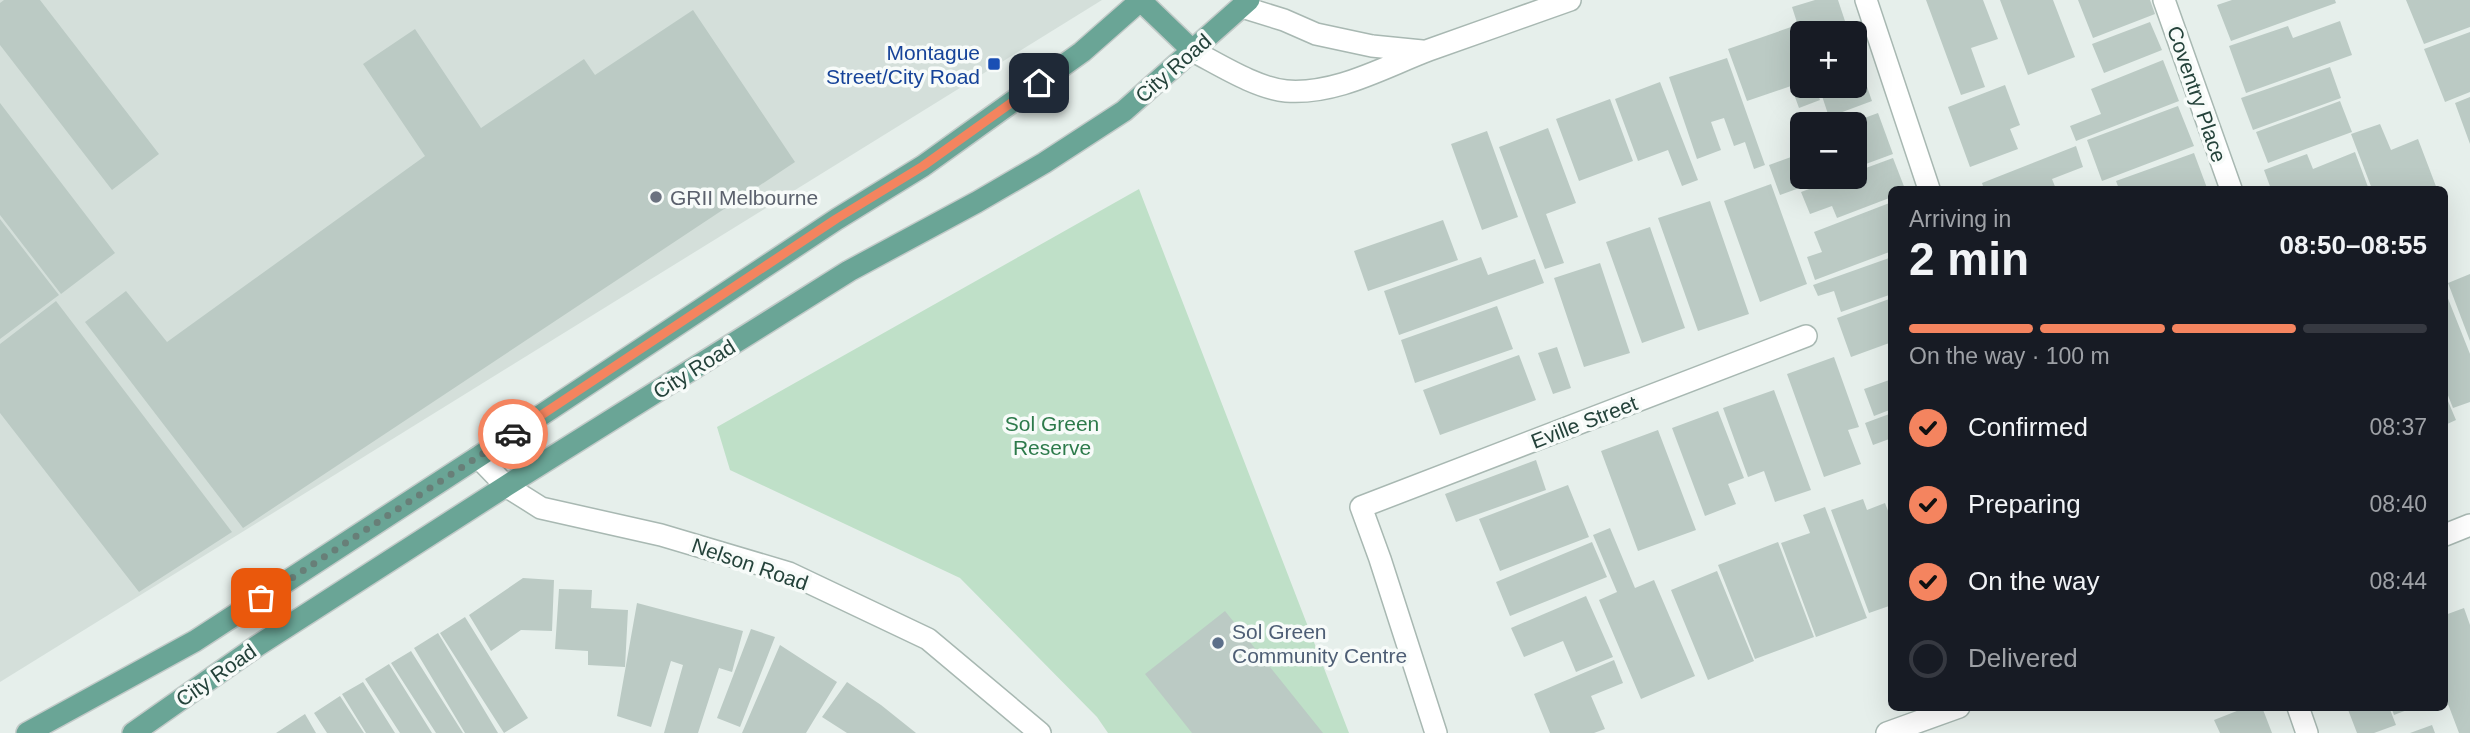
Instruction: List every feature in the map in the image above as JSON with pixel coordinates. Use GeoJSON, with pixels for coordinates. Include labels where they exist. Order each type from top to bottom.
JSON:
{"type":"FeatureCollection","features":[{"type":"Feature","properties":{"kind":"main road"},"geometry":{"type":"LineString","coordinates":[[1140,0],[1193,51]]}},
{"type":"Feature","properties":{"kind":"main road","name":"City Road"},"geometry":{"type":"LineString","coordinates":[[27,733],[195,641],[836,219],[923,166],[1082,52],[1140,0]]}},
{"type":"Feature","properties":{"kind":"main road","name":"City Road"},"geometry":{"type":"LineString","coordinates":[[133,733],[257,646],[506,486],[849,271],[1044,163],[1124,111],[1193,51],[1242,2]]}},
{"type":"Feature","properties":{"kind":"street"},"geometry":{"type":"LineString","coordinates":[[1193,51],[1246,78],[1284,91],[1316,90],[1351,80],[1570,0]]}},
{"type":"Feature","properties":{"kind":"street"},"geometry":{"type":"LineString","coordinates":[[1866,0],[1928,186]]}},
{"type":"Feature","properties":{"kind":"street","name":"Coventry Place"},"geometry":{"type":"LineString","coordinates":[[2164,0],[2230,186]]}},
{"type":"Feature","properties":{"kind":"street"},"geometry":{"type":"LineString","coordinates":[[1242,2],[1316,34],[1372,46],[1427,51]]}},
{"type":"Feature","properties":{"kind":"street","name":"Eville Street"},"geometry":{"type":"LineString","coordinates":[[1436,733],[1361,507],[1806,336]]}},
{"type":"Feature","properties":{"kind":"street","name":"Nelson Road"},"geometry":{"type":"LineString","coordinates":[[478,457],[506,486],[541,508],[661,535],[789,573],[928,639],[1040,733]]}},
{"type":"Feature","properties":{"kind":"street"},"geometry":{"type":"LineString","coordinates":[[2448,534],[2470,525]]}},
{"type":"Feature","properties":{"kind":"street"},"geometry":{"type":"LineString","coordinates":[[1887,733],[1948,711]]}},
{"type":"Feature","properties":{"kind":"street"},"geometry":{"type":"LineString","coordinates":[[2299,711],[2307,733]]}},
{"type":"Feature","properties":{"kind":"shaded area"},"geometry":{"type":"Polygon","coordinates":[[[0,0],[1102,0],[0,682],[0,0]]]}},
{"type":"Feature","properties":{"kind":"green space","name":"Sol Green Reserve"},"geometry":{"type":"Polygon","coordinates":[[[1139,189],[1349,733],[1108,733],[1097,717],[960,578],[730,470],[717,427],[1139,189]]]}},
{"type":"Feature","properties":{"kind":"building"},"geometry":{"type":"Polygon","coordinates":[[[4,0],[40,0],[159,154],[112,190],[0,45],[0,3],[4,0]]]}},
{"type":"Feature","properties":{"kind":"building"},"geometry":{"type":"Polygon","coordinates":[[[1815,0],[1838,0],[1845,21],[1797,21],[1792,7],[1815,0]]]}},
{"type":"Feature","properties":{"kind":"building"},"geometry":{"type":"Polygon","coordinates":[[[1926,0],[1983,0],[1998,39],[1971,48],[1985,87],[1961,95],[1926,0]]]}},
{"type":"Feature","properties":{"kind":"building"},"geometry":{"type":"Polygon","coordinates":[[[2000,0],[2053,0],[2075,57],[2028,75],[2000,0]]]}},
{"type":"Feature","properties":{"kind":"building"},"geometry":{"type":"Polygon","coordinates":[[[2078,0],[2150,0],[2155,14],[2093,38],[2078,0]]]}},
{"type":"Feature","properties":{"kind":"building"},"geometry":{"type":"Polygon","coordinates":[[[2232,0],[2335,0],[2336,3],[2231,41],[2217,5],[2232,0]]]}},
{"type":"Feature","properties":{"kind":"building"},"geometry":{"type":"Polygon","coordinates":[[[2406,0],[2470,0],[2470,27],[2424,44],[2406,0]]]}},
{"type":"Feature","properties":{"kind":"building"},"geometry":{"type":"Polygon","coordinates":[[[693,10],[795,162],[243,528],[85,322],[126,291],[167,342],[425,156],[363,64],[415,29],[481,128],[584,59],[595,75],[693,10]]]}},
{"type":"Feature","properties":{"kind":"building"},"geometry":{"type":"Polygon","coordinates":[[[2340,21],[2352,55],[2246,93],[2229,46],[2288,26],[2293,38],[2340,21]]]}},
{"type":"Feature","properties":{"kind":"building"},"geometry":{"type":"Polygon","coordinates":[[[2150,22],[2162,50],[2104,73],[2092,44],[2150,22]]]}},
{"type":"Feature","properties":{"kind":"building"},"geometry":{"type":"Polygon","coordinates":[[[1790,27],[1790,86],[1747,101],[1728,49],[1790,27]]]}},
{"type":"Feature","properties":{"kind":"building"},"geometry":{"type":"Polygon","coordinates":[[[2470,32],[2470,92],[2445,102],[2424,49],[2470,32]]]}},
{"type":"Feature","properties":{"kind":"building"},"geometry":{"type":"Polygon","coordinates":[[[1727,58],[1765,165],[1754,169],[1745,142],[1734,146],[1724,118],[1711,122],[1721,150],[1697,159],[1669,77],[1727,58]]]}},
{"type":"Feature","properties":{"kind":"building"},"geometry":{"type":"Polygon","coordinates":[[[2163,60],[2179,101],[2076,141],[2070,126],[2101,114],[2091,89],[2163,60]]]}},
{"type":"Feature","properties":{"kind":"building"},"geometry":{"type":"Polygon","coordinates":[[[2330,67],[2341,98],[2253,130],[2241,98],[2330,67]]]}},
{"type":"Feature","properties":{"kind":"building"},"geometry":{"type":"Polygon","coordinates":[[[1660,82],[1698,180],[1682,186],[1668,150],[1638,161],[1615,99],[1660,82]]]}},
{"type":"Feature","properties":{"kind":"building"},"geometry":{"type":"Polygon","coordinates":[[[2005,85],[2020,125],[2010,129],[2018,149],[1970,167],[1948,107],[2005,85]]]}},
{"type":"Feature","properties":{"kind":"building"},"geometry":{"type":"Polygon","coordinates":[[[1867,87],[1872,101],[1842,112],[1827,112],[1823,98],[1867,98],[1867,87]]]}},
{"type":"Feature","properties":{"kind":"building"},"geometry":{"type":"Polygon","coordinates":[[[2470,97],[2470,144],[2455,103],[2470,97]]]}},
{"type":"Feature","properties":{"kind":"building"},"geometry":{"type":"Polygon","coordinates":[[[1795,98],[1819,98],[1820,100],[1799,108],[1795,98]]]}},
{"type":"Feature","properties":{"kind":"building"},"geometry":{"type":"Polygon","coordinates":[[[1610,99],[1633,161],[1579,181],[1556,119],[1610,99]]]}},
{"type":"Feature","properties":{"kind":"building"},"geometry":{"type":"Polygon","coordinates":[[[2340,101],[2352,132],[2268,163],[2256,132],[2340,101]]]}},
{"type":"Feature","properties":{"kind":"building"},"geometry":{"type":"Polygon","coordinates":[[[0,103],[115,253],[61,294],[0,215],[0,103]]]}},
{"type":"Feature","properties":{"kind":"building"},"geometry":{"type":"Polygon","coordinates":[[[2178,106],[2194,146],[2102,181],[2087,140],[2178,106]]]}},
{"type":"Feature","properties":{"kind":"building"},"geometry":{"type":"Polygon","coordinates":[[[1878,113],[1893,154],[1867,164],[1867,117],[1878,113]]]}},
{"type":"Feature","properties":{"kind":"building"},"geometry":{"type":"Polygon","coordinates":[[[2380,124],[2391,150],[2418,139],[2436,186],[2371,186],[2351,134],[2380,124]]]}},
{"type":"Feature","properties":{"kind":"building"},"geometry":{"type":"Polygon","coordinates":[[[1548,128],[1576,203],[1546,214],[1564,263],[1545,269],[1499,147],[1548,128]]]}},
{"type":"Feature","properties":{"kind":"building"},"geometry":{"type":"Polygon","coordinates":[[[1487,131],[1518,217],[1482,230],[1451,144],[1487,131]]]}},
{"type":"Feature","properties":{"kind":"building"},"geometry":{"type":"Polygon","coordinates":[[[2076,146],[2083,167],[2052,179],[2055,186],[1983,186],[1982,183],[2076,146]]]}},
{"type":"Feature","properties":{"kind":"building"},"geometry":{"type":"Polygon","coordinates":[[[2355,152],[2368,186],[2270,186],[2264,170],[2307,154],[2313,169],[2355,152]]]}},
{"type":"Feature","properties":{"kind":"building"},"geometry":{"type":"Polygon","coordinates":[[[2194,153],[2206,186],[2118,186],[2116,181],[2194,153]]]}},
{"type":"Feature","properties":{"kind":"building"},"geometry":{"type":"Polygon","coordinates":[[[1790,157],[1790,189],[1797,189],[1780,195],[1769,165],[1790,157]]]}},
{"type":"Feature","properties":{"kind":"building"},"geometry":{"type":"Polygon","coordinates":[[[1893,158],[1904,186],[1888,186],[1888,199],[1837,218],[1832,206],[1810,214],[1801,192],[1809,189],[1867,189],[1867,168],[1893,158]]]}},
{"type":"Feature","properties":{"kind":"building"},"geometry":{"type":"Polygon","coordinates":[[[1771,184],[1807,284],[1760,302],[1724,201],[1771,184]]]}},
{"type":"Feature","properties":{"kind":"building"},"geometry":{"type":"Polygon","coordinates":[[[1710,201],[1749,314],[1698,331],[1658,218],[1710,201]]]}},
{"type":"Feature","properties":{"kind":"building"},"geometry":{"type":"Polygon","coordinates":[[[1888,204],[1888,253],[1815,280],[1807,257],[1822,252],[1814,232],[1888,204]]]}},
{"type":"Feature","properties":{"kind":"building"},"geometry":{"type":"Polygon","coordinates":[[[0,219],[59,295],[0,339],[0,219]]]}},
{"type":"Feature","properties":{"kind":"building"},"geometry":{"type":"Polygon","coordinates":[[[1443,220],[1458,260],[1368,291],[1354,251],[1443,220]]]}},
{"type":"Feature","properties":{"kind":"building"},"geometry":{"type":"Polygon","coordinates":[[[1650,227],[1685,328],[1642,343],[1606,242],[1650,227]]]}},
{"type":"Feature","properties":{"kind":"building"},"geometry":{"type":"Polygon","coordinates":[[[1481,257],[1488,275],[1535,259],[1544,283],[1399,335],[1384,291],[1481,257]]]}},
{"type":"Feature","properties":{"kind":"building"},"geometry":{"type":"Polygon","coordinates":[[[1888,258],[1888,295],[1841,312],[1834,291],[1818,296],[1813,285],[1888,258]]]}},
{"type":"Feature","properties":{"kind":"building"},"geometry":{"type":"Polygon","coordinates":[[[1600,263],[1630,353],[1584,367],[1554,278],[1600,263]]]}},
{"type":"Feature","properties":{"kind":"building"},"geometry":{"type":"Polygon","coordinates":[[[2470,274],[2470,341],[2448,283],[2470,274]]]}},
{"type":"Feature","properties":{"kind":"building"},"geometry":{"type":"Polygon","coordinates":[[[1888,299],[1888,343],[1851,357],[1837,318],[1888,299]]]}},
{"type":"Feature","properties":{"kind":"building"},"geometry":{"type":"Polygon","coordinates":[[[2448,299],[2470,354],[2470,402],[2453,408],[2448,396],[2448,299]]]}},
{"type":"Feature","properties":{"kind":"building"},"geometry":{"type":"Polygon","coordinates":[[[56,301],[232,532],[139,592],[0,413],[0,344],[56,301]]]}},
{"type":"Feature","properties":{"kind":"building"},"geometry":{"type":"Polygon","coordinates":[[[1497,306],[1513,349],[1415,383],[1401,340],[1497,306]]]}},
{"type":"Feature","properties":{"kind":"building"},"geometry":{"type":"Polygon","coordinates":[[[1557,347],[1571,388],[1553,394],[1538,353],[1557,347]]]}},
{"type":"Feature","properties":{"kind":"building"},"geometry":{"type":"Polygon","coordinates":[[[1519,355],[1536,400],[1440,435],[1423,390],[1519,355]]]}},
{"type":"Feature","properties":{"kind":"building"},"geometry":{"type":"Polygon","coordinates":[[[1834,357],[1859,427],[1848,430],[1861,464],[1824,477],[1787,374],[1834,357]]]}},
{"type":"Feature","properties":{"kind":"building"},"geometry":{"type":"Polygon","coordinates":[[[1888,380],[1888,411],[1874,416],[1864,389],[1888,380]]]}},
{"type":"Feature","properties":{"kind":"building"},"geometry":{"type":"Polygon","coordinates":[[[1774,390],[1811,490],[1775,502],[1764,471],[1748,477],[1723,408],[1774,390]]]}},
{"type":"Feature","properties":{"kind":"building"},"geometry":{"type":"Polygon","coordinates":[[[2448,401],[2456,420],[2448,424],[2448,401]]]}},
{"type":"Feature","properties":{"kind":"building"},"geometry":{"type":"Polygon","coordinates":[[[1718,411],[1744,478],[1728,484],[1736,504],[1705,516],[1672,428],[1718,411]]]}},
{"type":"Feature","properties":{"kind":"building"},"geometry":{"type":"Polygon","coordinates":[[[1888,414],[1888,439],[1873,445],[1865,423],[1888,414]]]}},
{"type":"Feature","properties":{"kind":"building"},"geometry":{"type":"Polygon","coordinates":[[[1658,430],[1696,530],[1638,551],[1601,451],[1658,430]]]}},
{"type":"Feature","properties":{"kind":"building"},"geometry":{"type":"Polygon","coordinates":[[[1536,460],[1546,490],[1456,522],[1445,494],[1536,460]]]}},
{"type":"Feature","properties":{"kind":"building"},"geometry":{"type":"Polygon","coordinates":[[[1568,485],[1589,537],[1500,571],[1479,519],[1568,485]]]}},
{"type":"Feature","properties":{"kind":"building"},"geometry":{"type":"Polygon","coordinates":[[[1863,499],[1867,510],[1885,503],[1888,511],[1888,606],[1869,613],[1831,510],[1863,499]]]}},
{"type":"Feature","properties":{"kind":"building"},"geometry":{"type":"Polygon","coordinates":[[[1825,507],[1867,618],[1816,637],[1781,543],[1810,533],[1803,515],[1825,507]]]}},
{"type":"Feature","properties":{"kind":"building"},"geometry":{"type":"Polygon","coordinates":[[[1610,528],[1635,588],[1654,580],[1695,676],[1641,699],[1599,600],[1617,592],[1593,535],[1610,528]]]}},
{"type":"Feature","properties":{"kind":"building"},"geometry":{"type":"Polygon","coordinates":[[[1592,542],[1607,577],[1510,616],[1496,582],[1592,542]]]}},
{"type":"Feature","properties":{"kind":"building"},"geometry":{"type":"Polygon","coordinates":[[[1778,542],[1814,637],[1755,659],[1718,565],[1778,542]]]}},
{"type":"Feature","properties":{"kind":"building"},"geometry":{"type":"Polygon","coordinates":[[[1717,571],[1754,661],[1708,680],[1671,590],[1717,571]]]}},
{"type":"Feature","properties":{"kind":"building"},"geometry":{"type":"Polygon","coordinates":[[[523,578],[554,580],[552,631],[521,630],[491,651],[469,615],[523,578]]]}},
{"type":"Feature","properties":{"kind":"building"},"geometry":{"type":"Polygon","coordinates":[[[559,589],[592,590],[591,608],[628,610],[625,667],[588,665],[588,651],[555,649],[559,589]]]}},
{"type":"Feature","properties":{"kind":"building"},"geometry":{"type":"Polygon","coordinates":[[[1586,596],[1613,657],[1576,672],[1563,641],[1524,657],[1511,628],[1586,596]]]}},
{"type":"Feature","properties":{"kind":"building"},"geometry":{"type":"Polygon","coordinates":[[[637,603],[743,631],[732,672],[719,668],[698,733],[664,733],[683,665],[671,661],[651,727],[617,716],[637,603]]]}},
{"type":"Feature","properties":{"kind":"building"},"geometry":{"type":"Polygon","coordinates":[[[2464,608],[2470,625],[2470,733],[2459,733],[2448,704],[2448,614],[2464,608]]]}},
{"type":"Feature","properties":{"kind":"building","name":"Sol Green Community Centre"},"geometry":{"type":"Polygon","coordinates":[[[1225,611],[1323,733],[1192,733],[1145,674],[1225,611]]]}},
{"type":"Feature","properties":{"kind":"building"},"geometry":{"type":"Polygon","coordinates":[[[465,617],[528,718],[504,733],[440,633],[465,617]]]}},
{"type":"Feature","properties":{"kind":"building"},"geometry":{"type":"Polygon","coordinates":[[[751,629],[775,637],[740,727],[717,718],[751,629]]]}},
{"type":"Feature","properties":{"kind":"building"},"geometry":{"type":"Polygon","coordinates":[[[438,633],[498,733],[465,733],[414,648],[438,633]]]}},
{"type":"Feature","properties":{"kind":"building"},"geometry":{"type":"Polygon","coordinates":[[[780,645],[837,682],[806,733],[742,733],[780,645]]]}},
{"type":"Feature","properties":{"kind":"building"},"geometry":{"type":"Polygon","coordinates":[[[411,651],[463,733],[436,733],[391,663],[411,651]]]}},
{"type":"Feature","properties":{"kind":"building"},"geometry":{"type":"Polygon","coordinates":[[[1614,660],[1623,683],[1591,696],[1605,729],[1594,733],[1550,733],[1534,694],[1614,660]]]}},
{"type":"Feature","properties":{"kind":"building"},"geometry":{"type":"Polygon","coordinates":[[[389,664],[432,733],[400,733],[365,679],[389,664]]]}},
{"type":"Feature","properties":{"kind":"building"},"geometry":{"type":"Polygon","coordinates":[[[363,682],[395,733],[366,733],[342,694],[363,682]]]}},
{"type":"Feature","properties":{"kind":"building"},"geometry":{"type":"Polygon","coordinates":[[[847,682],[916,733],[847,733],[822,717],[847,682]]]}},
{"type":"Feature","properties":{"kind":"building"},"geometry":{"type":"Polygon","coordinates":[[[340,696],[364,733],[327,733],[314,713],[340,696]]]}},
{"type":"Feature","properties":{"kind":"building"},"geometry":{"type":"Polygon","coordinates":[[[2237,711],[2264,711],[2272,733],[2220,733],[2214,720],[2237,711]]]}},
{"type":"Feature","properties":{"kind":"building"},"geometry":{"type":"Polygon","coordinates":[[[2349,711],[2391,711],[2396,725],[2374,733],[2357,733],[2349,711]]]}},
{"type":"Feature","properties":{"kind":"building"},"geometry":{"type":"Polygon","coordinates":[[[305,714],[316,733],[276,733],[305,714]]]}},
{"type":"Feature","properties":{"kind":"building"},"geometry":{"type":"Polygon","coordinates":[[[2432,725],[2435,733],[2410,733],[2432,725]]]}},
{"type":"Feature","properties":{"kind":"way so far"},"geometry":{"type":"LineString","coordinates":[[261,598],[513,434]]}},
{"type":"Feature","properties":{"kind":"place","name":"Montague Street/City Road"},"geometry":{"type":"Point","coordinates":[994,64]}},
{"type":"Feature","properties":{"kind":"place","name":"GRII Melbourne"},"geometry":{"type":"Point","coordinates":[656,197]}},
{"type":"Feature","properties":{"kind":"place","name":"Sol Green Community Centre"},"geometry":{"type":"Point","coordinates":[1218,643]}},
{"type":"Feature","properties":{"kind":"route"},"geometry":{"type":"LineString","coordinates":[[513,434],[836,219],[923,166],[1039,83]]}}]}
